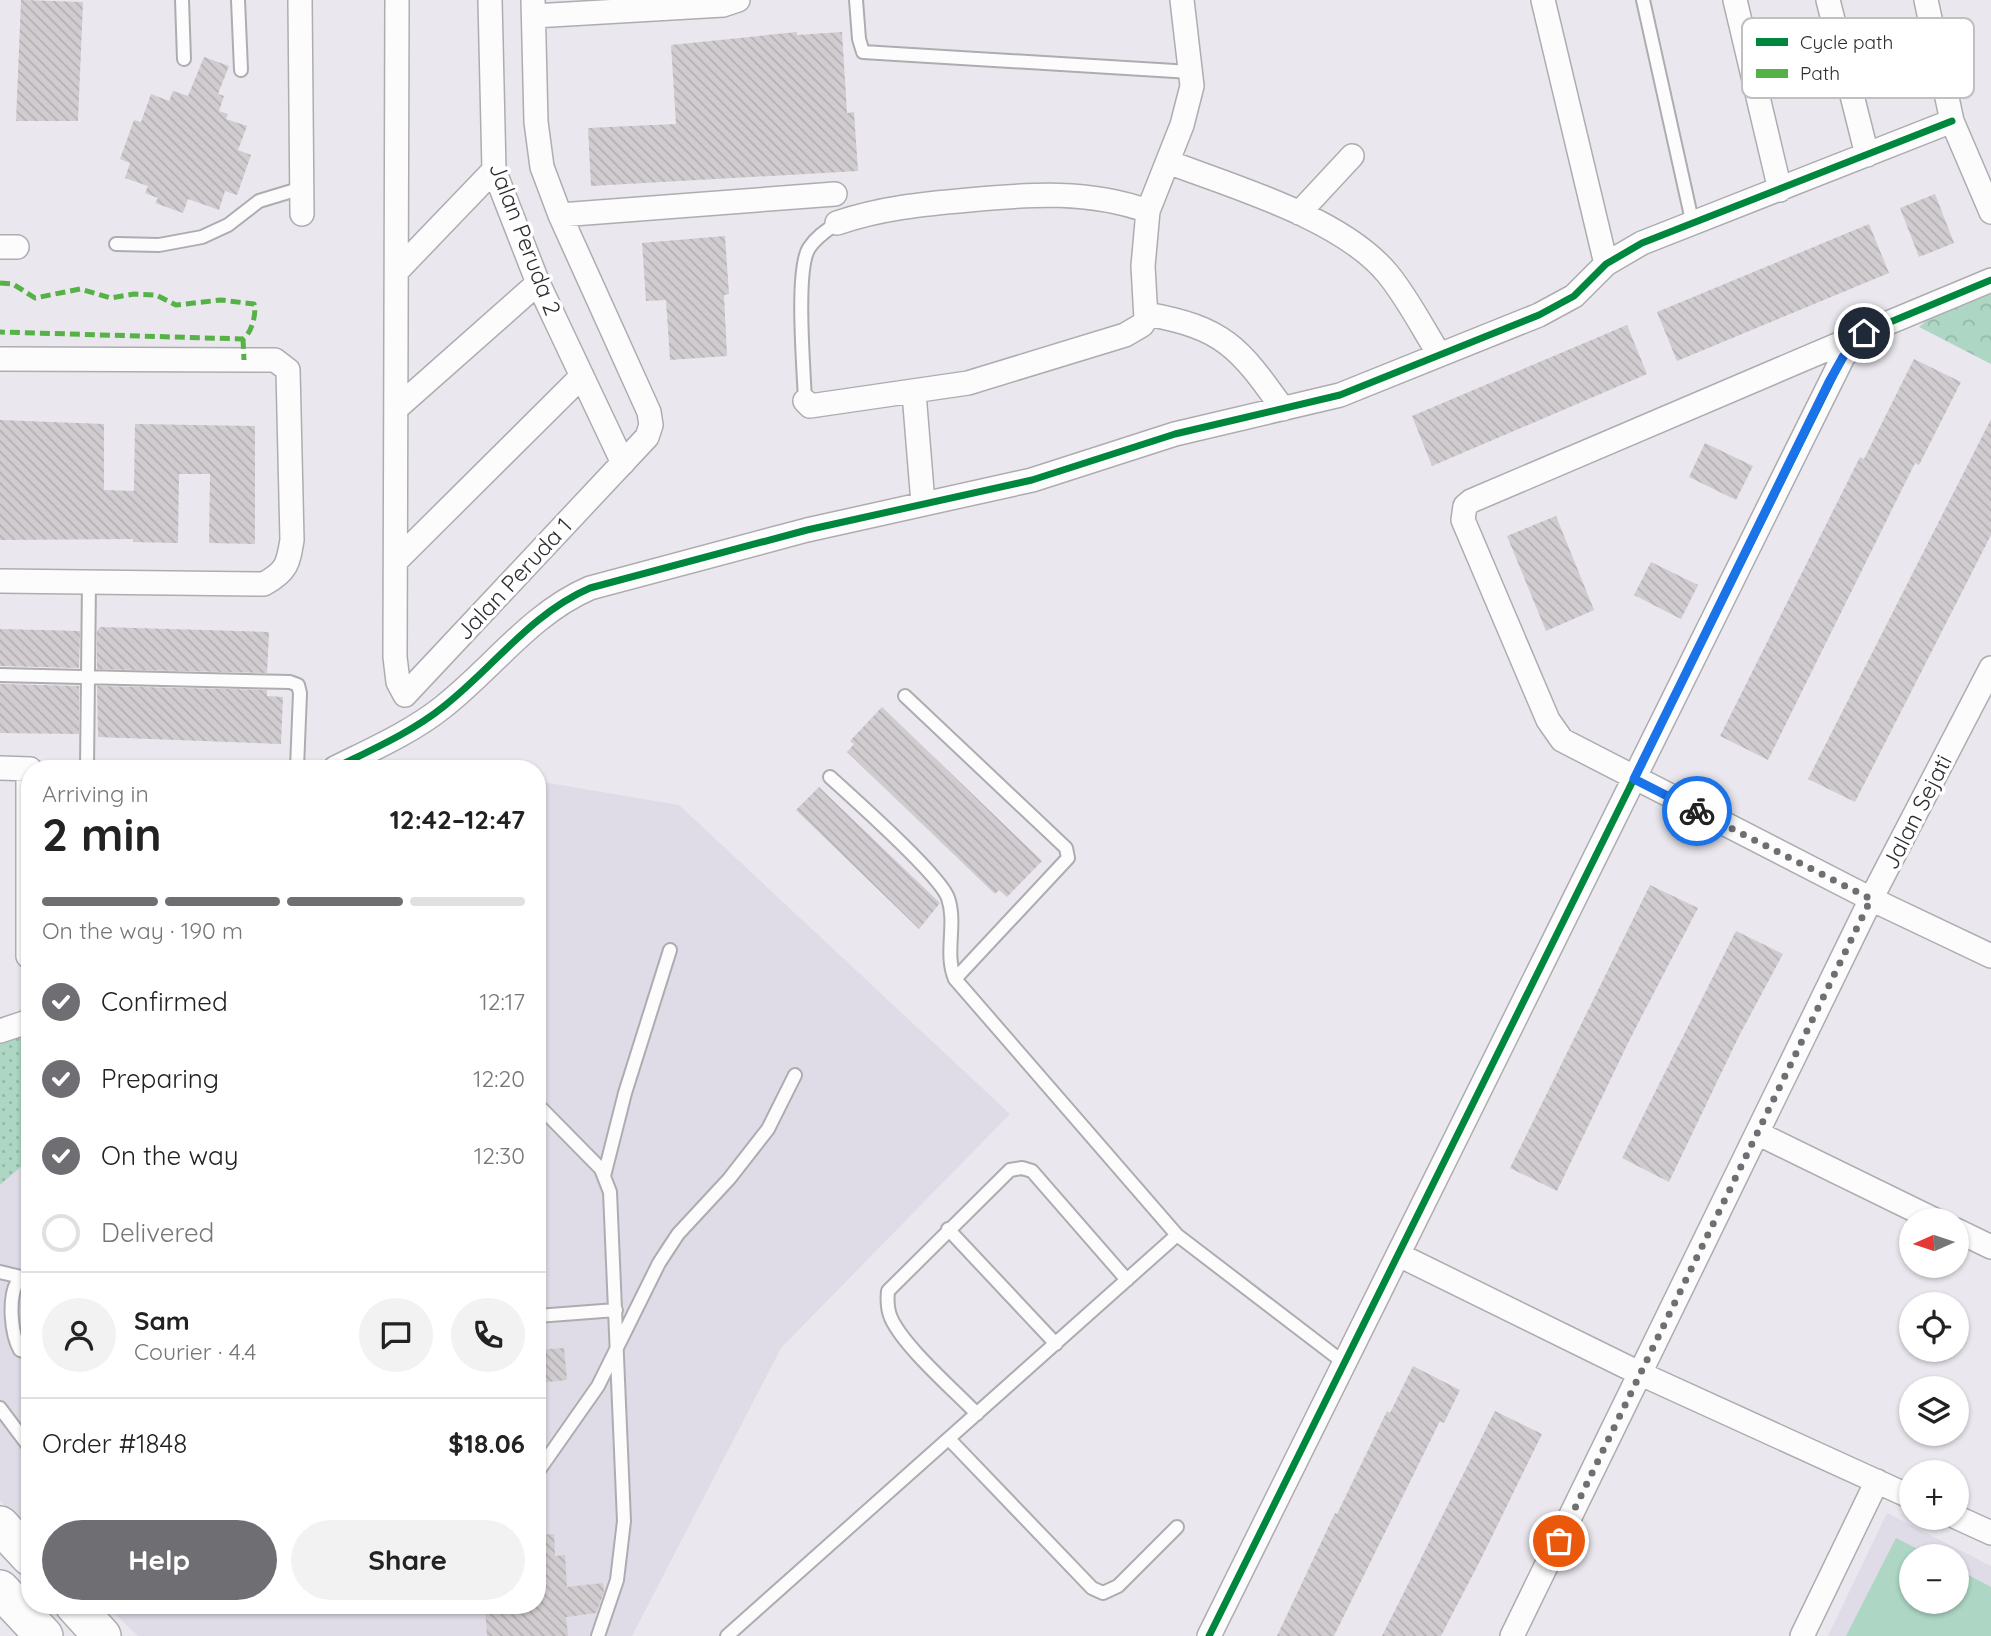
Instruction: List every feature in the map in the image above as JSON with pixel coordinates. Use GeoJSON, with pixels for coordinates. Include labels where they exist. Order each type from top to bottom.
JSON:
{"type":"FeatureCollection","features":[{"type":"Feature","properties":{"kind":"main road"},"geometry":{"type":"LineString","coordinates":[[0,1525],[21,1547]]}},
{"type":"Feature","properties":{"kind":"main road"},"geometry":{"type":"LineString","coordinates":[[0,1588],[21,1611]]}},
{"type":"Feature","properties":{"kind":"main road"},"geometry":{"type":"LineString","coordinates":[[24,1614],[44,1636]]}},
{"type":"Feature","properties":{"kind":"main road"},"geometry":{"type":"LineString","coordinates":[[82,1614],[102,1636]]}},
{"type":"Feature","properties":{"kind":"street"},"geometry":{"type":"LineString","coordinates":[[300,0],[302,214]]}},
{"type":"Feature","properties":{"kind":"street"},"geometry":{"type":"LineString","coordinates":[[396,561],[399,269],[397,0]]}},
{"type":"Feature","properties":{"kind":"street","name":"Jalan Peruda 2"},"geometry":{"type":"LineString","coordinates":[[490,0],[494,170],[538,283],[622,463]]}},
{"type":"Feature","properties":{"kind":"street"},"geometry":{"type":"LineString","coordinates":[[534,8],[723,5],[738,0]]}},
{"type":"Feature","properties":{"kind":"street"},"geometry":{"type":"LineString","coordinates":[[805,401],[810,407],[968,383],[1125,335],[1142,325],[1147,314],[1143,266],[1148,211],[1190,98],[1191,72],[1182,0]]}},
{"type":"Feature","properties":{"kind":"street"},"geometry":{"type":"LineString","coordinates":[[1543,0],[1606,264]]}},
{"type":"Feature","properties":{"kind":"street"},"geometry":{"type":"LineString","coordinates":[[1735,0],[1742,30]]}},
{"type":"Feature","properties":{"kind":"street"},"geometry":{"type":"LineString","coordinates":[[1828,0],[1833,18]]}},
{"type":"Feature","properties":{"kind":"street","name":"Jalan Peruda 1"},"geometry":{"type":"LineString","coordinates":[[396,561],[396,657],[398,682],[405,695],[647,437],[651,425],[649,412],[560,215],[538,146],[534,8]]}},
{"type":"Feature","properties":{"kind":"street"},"geometry":{"type":"LineString","coordinates":[[1758,98],[1780,190]]}},
{"type":"Feature","properties":{"kind":"street"},"geometry":{"type":"LineString","coordinates":[[1853,98],[1867,155]]}},
{"type":"Feature","properties":{"kind":"street"},"geometry":{"type":"LineString","coordinates":[[1948,98],[1952,121],[1991,212]]}},
{"type":"Feature","properties":{"kind":"street"},"geometry":{"type":"LineString","coordinates":[[350,760],[442,708],[514,639],[578,593],[661,566],[923,503],[1032,480],[1175,434],[1340,395],[1539,315],[1574,296],[1606,264],[1642,243],[1952,121]]}},
{"type":"Feature","properties":{"kind":"street"},"geometry":{"type":"LineString","coordinates":[[1299,213],[1352,156]]}},
{"type":"Feature","properties":{"kind":"street"},"geometry":{"type":"LineString","coordinates":[[1168,162],[1299,213],[1342,237],[1387,272],[1439,354]]}},
{"type":"Feature","properties":{"kind":"street"},"geometry":{"type":"LineString","coordinates":[[399,269],[494,170]]}},
{"type":"Feature","properties":{"kind":"street"},"geometry":{"type":"LineString","coordinates":[[560,215],[835,194]]}},
{"type":"Feature","properties":{"kind":"street"},"geometry":{"type":"LineString","coordinates":[[838,223],[904,205],[1036,194],[1078,194],[1117,200],[1148,211]]}},
{"type":"Feature","properties":{"kind":"street"},"geometry":{"type":"LineString","coordinates":[[1991,280],[1465,506],[1463,520],[1555,733],[1571,746],[1634,779],[1871,899],[1991,956]]}},
{"type":"Feature","properties":{"kind":"street"},"geometry":{"type":"LineString","coordinates":[[398,407],[538,283]]}},
{"type":"Feature","properties":{"kind":"street"},"geometry":{"type":"LineString","coordinates":[[1147,314],[1219,334],[1252,366],[1283,409]]}},
{"type":"Feature","properties":{"kind":"street"},"geometry":{"type":"LineString","coordinates":[[1209,1636],[1829,382],[1843,357],[1864,333]]}},
{"type":"Feature","properties":{"kind":"street"},"geometry":{"type":"LineString","coordinates":[[0,359],[275,360],[288,370],[292,540],[288,561],[280,575],[264,584],[242,586],[0,581]]}},
{"type":"Feature","properties":{"kind":"street"},"geometry":{"type":"LineString","coordinates":[[396,561],[582,376]]}},
{"type":"Feature","properties":{"kind":"street"},"geometry":{"type":"LineString","coordinates":[[914,393],[923,503]]}},
{"type":"Feature","properties":{"kind":"street","name":"Jalan Sejati"},"geometry":{"type":"LineString","coordinates":[[1512,1636],[1759,1134],[1871,899],[1991,668]]}},
{"type":"Feature","properties":{"kind":"street"},"geometry":{"type":"LineString","coordinates":[[0,768],[21,769]]}},
{"type":"Feature","properties":{"kind":"street"},"geometry":{"type":"LineString","coordinates":[[0,1031],[21,1024]]}},
{"type":"Feature","properties":{"kind":"street"},"geometry":{"type":"LineString","coordinates":[[1759,1134],[1910,1208]]}},
{"type":"Feature","properties":{"kind":"street"},"geometry":{"type":"LineString","coordinates":[[1969,1236],[1991,1247]]}},
{"type":"Feature","properties":{"kind":"street"},"geometry":{"type":"LineString","coordinates":[[1399,1255],[1641,1374],[1899,1491]]}},
{"type":"Feature","properties":{"kind":"street"},"geometry":{"type":"LineString","coordinates":[[1802,1636],[1877,1481]]}},
{"type":"Feature","properties":{"kind":"street"},"geometry":{"type":"LineString","coordinates":[[1969,1523],[1991,1533]]}},
{"type":"Feature","properties":{"kind":"lane"},"geometry":{"type":"LineString","coordinates":[[182,0],[184,59]]}},
{"type":"Feature","properties":{"kind":"lane"},"geometry":{"type":"LineString","coordinates":[[238,0],[241,70]]}},
{"type":"Feature","properties":{"kind":"lane"},"geometry":{"type":"LineString","coordinates":[[856,0],[859,39],[863,52],[1191,72]]}},
{"type":"Feature","properties":{"kind":"lane"},"geometry":{"type":"LineString","coordinates":[[1643,0],[1693,225]]}},
{"type":"Feature","properties":{"kind":"lane"},"geometry":{"type":"LineString","coordinates":[[116,244],[159,245],[202,237],[228,225],[259,201],[302,188]]}},
{"type":"Feature","properties":{"kind":"lane"},"geometry":{"type":"LineString","coordinates":[[805,401],[803,272],[807,250],[821,234],[838,223]]}},
{"type":"Feature","properties":{"kind":"lane"},"geometry":{"type":"LineString","coordinates":[[87,760],[89,582]]}},
{"type":"Feature","properties":{"kind":"lane"},"geometry":{"type":"LineString","coordinates":[[0,675],[88,675],[298,685],[297,760]]}},
{"type":"Feature","properties":{"kind":"lane"},"geometry":{"type":"LineString","coordinates":[[905,695],[1066,848],[1068,858],[955,979]]}},
{"type":"Feature","properties":{"kind":"lane"},"geometry":{"type":"LineString","coordinates":[[830,776],[947,895],[951,969],[955,979],[1177,1235],[1343,1362]]}},
{"type":"Feature","properties":{"kind":"lane"},"geometry":{"type":"LineString","coordinates":[[604,1176],[625,1093],[670,950]]}},
{"type":"Feature","properties":{"kind":"lane"},"geometry":{"type":"LineString","coordinates":[[546,1460],[571,1427],[618,1352],[633,1312],[659,1263],[678,1234],[764,1136],[795,1075]]}},
{"type":"Feature","properties":{"kind":"lane"},"geometry":{"type":"LineString","coordinates":[[546,1114],[604,1176],[610,1192],[624,1521],[617,1580],[598,1636]]}},
{"type":"Feature","properties":{"kind":"lane"},"geometry":{"type":"LineString","coordinates":[[977,1414],[902,1334],[887,1305],[888,1291],[1010,1170],[1022,1168],[1032,1171],[1127,1280]]}},
{"type":"Feature","properties":{"kind":"lane"},"geometry":{"type":"LineString","coordinates":[[948,1229],[1055,1344]]}},
{"type":"Feature","properties":{"kind":"lane"},"geometry":{"type":"LineString","coordinates":[[727,1636],[1177,1235]]}},
{"type":"Feature","properties":{"kind":"lane"},"geometry":{"type":"LineString","coordinates":[[0,1272],[21,1275]]}},
{"type":"Feature","properties":{"kind":"lane"},"geometry":{"type":"LineString","coordinates":[[21,1280],[13,1290],[16,1343],[21,1350]]}},
{"type":"Feature","properties":{"kind":"lane"},"geometry":{"type":"LineString","coordinates":[[546,1315],[616,1310]]}},
{"type":"Feature","properties":{"kind":"lane"},"geometry":{"type":"LineString","coordinates":[[0,1408],[21,1436]]}},
{"type":"Feature","properties":{"kind":"lane"},"geometry":{"type":"LineString","coordinates":[[949,1439],[1092,1588],[1103,1592],[1118,1586],[1177,1527]]}},
{"type":"Feature","properties":{"kind":"shaded area"},"geometry":{"type":"Polygon","coordinates":[[[546,783],[679,805],[1010,1114],[781,1348],[632,1636],[138,1636],[115,1614],[546,1614],[546,783]]]}},
{"type":"Feature","properties":{"kind":"shaded area"},"geometry":{"type":"Polygon","coordinates":[[[21,1167],[21,1521],[0,1501],[0,1185],[21,1167]]]}},
{"type":"Feature","properties":{"kind":"shaded area"},"geometry":{"type":"Polygon","coordinates":[[[1887,1513],[1899,1519],[1899,1530],[1920,1530],[1948,1544],[1899,1544],[1899,1614],[1969,1614],[1969,1555],[1991,1566],[1991,1636],[1828,1636],[1887,1513]]]}},
{"type":"Feature","properties":{"kind":"green space"},"geometry":{"type":"Polygon","coordinates":[[[1991,287],[1991,364],[1919,327],[1941,308],[1991,287]]]}},
{"type":"Feature","properties":{"kind":"green space"},"geometry":{"type":"Polygon","coordinates":[[[0,1022],[21,1023],[21,1167],[0,1185],[0,1022]]]}},
{"type":"Feature","properties":{"kind":"green space"},"geometry":{"type":"Polygon","coordinates":[[[1896,1538],[1908,1544],[1899,1544],[1899,1614],[1969,1614],[1969,1575],[1991,1587],[1991,1636],[1846,1636],[1896,1538]]]}},
{"type":"Feature","properties":{"kind":"building"},"geometry":{"type":"Polygon","coordinates":[[[21,0],[83,2],[78,121],[16,121],[21,0]]]}},
{"type":"Feature","properties":{"kind":"building"},"geometry":{"type":"Polygon","coordinates":[[[797,32],[797,35],[842,32],[847,113],[854,112],[858,171],[591,186],[588,128],[676,124],[671,45],[797,32]]]}},
{"type":"Feature","properties":{"kind":"building"},"geometry":{"type":"Polygon","coordinates":[[[204,57],[229,66],[218,94],[224,96],[219,111],[228,114],[226,119],[247,126],[238,150],[251,155],[237,195],[225,191],[219,210],[188,199],[183,213],[155,203],[158,198],[145,193],[148,186],[125,178],[130,163],[120,159],[134,120],[141,122],[151,94],[169,101],[173,91],[188,96],[204,57]]]}},
{"type":"Feature","properties":{"kind":"building"},"geometry":{"type":"Polygon","coordinates":[[[1935,194],[1954,243],[1919,257],[1900,208],[1935,194]]]}},
{"type":"Feature","properties":{"kind":"building"},"geometry":{"type":"Polygon","coordinates":[[[1869,224],[1889,273],[1677,361],[1657,312],[1869,224]]]}},
{"type":"Feature","properties":{"kind":"building"},"geometry":{"type":"Polygon","coordinates":[[[725,236],[729,294],[724,295],[727,356],[670,360],[666,300],[646,301],[642,243],[725,236]]]}},
{"type":"Feature","properties":{"kind":"building"},"geometry":{"type":"Polygon","coordinates":[[[1627,325],[1647,374],[1432,466],[1412,416],[1627,325]]]}},
{"type":"Feature","properties":{"kind":"building"},"geometry":{"type":"Polygon","coordinates":[[[1914,359],[1961,382],[1919,465],[1915,463],[1768,760],[1720,736],[1860,457],[1864,459],[1914,359]]]}},
{"type":"Feature","properties":{"kind":"building"},"geometry":{"type":"Polygon","coordinates":[[[1991,419],[1991,535],[1855,802],[1808,779],[1991,419]]]}},
{"type":"Feature","properties":{"kind":"building"},"geometry":{"type":"Polygon","coordinates":[[[0,420],[104,424],[104,490],[134,491],[135,424],[255,426],[255,544],[209,543],[210,474],[179,474],[178,543],[133,542],[133,539],[0,540],[0,420]]]}},
{"type":"Feature","properties":{"kind":"building"},"geometry":{"type":"Polygon","coordinates":[[[1705,443],[1753,466],[1736,500],[1689,477],[1705,443]]]}},
{"type":"Feature","properties":{"kind":"building"},"geometry":{"type":"Polygon","coordinates":[[[1556,516],[1594,610],[1546,631],[1507,536],[1556,516]]]}},
{"type":"Feature","properties":{"kind":"building"},"geometry":{"type":"Polygon","coordinates":[[[1651,562],[1698,585],[1681,619],[1634,595],[1651,562]]]}},
{"type":"Feature","properties":{"kind":"building"},"geometry":{"type":"Polygon","coordinates":[[[100,627],[269,632],[267,673],[97,669],[97,631],[100,627]]]}},
{"type":"Feature","properties":{"kind":"building"},"geometry":{"type":"Polygon","coordinates":[[[0,629],[80,631],[79,668],[0,666],[0,629]]]}},
{"type":"Feature","properties":{"kind":"building"},"geometry":{"type":"Polygon","coordinates":[[[0,684],[79,686],[79,734],[0,733],[0,684]]]}},
{"type":"Feature","properties":{"kind":"building"},"geometry":{"type":"Polygon","coordinates":[[[97,686],[267,690],[267,696],[283,697],[281,744],[98,737],[97,686]]]}},
{"type":"Feature","properties":{"kind":"building"},"geometry":{"type":"Polygon","coordinates":[[[882,707],[1042,861],[1007,897],[999,890],[995,894],[847,752],[854,744],[850,741],[882,707]]]}},
{"type":"Feature","properties":{"kind":"building"},"geometry":{"type":"Polygon","coordinates":[[[819,787],[940,903],[919,929],[796,810],[819,787]]]}},
{"type":"Feature","properties":{"kind":"building"},"geometry":{"type":"Polygon","coordinates":[[[1650,885],[1698,908],[1630,1039],[1557,1191],[1510,1168],[1650,885]]]}},
{"type":"Feature","properties":{"kind":"building"},"geometry":{"type":"Polygon","coordinates":[[[1736,931],[1783,954],[1739,1036],[1669,1182],[1622,1158],[1736,931]]]}},
{"type":"Feature","properties":{"kind":"building"},"geometry":{"type":"Polygon","coordinates":[[[564,1348],[567,1380],[546,1382],[546,1349],[564,1348]]]}},
{"type":"Feature","properties":{"kind":"building"},"geometry":{"type":"Polygon","coordinates":[[[1413,1366],[1460,1390],[1444,1423],[1440,1421],[1334,1636],[1277,1636],[1335,1513],[1337,1514],[1387,1411],[1390,1413],[1413,1366]]]}},
{"type":"Feature","properties":{"kind":"building"},"geometry":{"type":"Polygon","coordinates":[[[1495,1411],[1542,1434],[1481,1559],[1441,1636],[1382,1636],[1495,1411]]]}},
{"type":"Feature","properties":{"kind":"building"},"geometry":{"type":"Polygon","coordinates":[[[546,1534],[554,1534],[555,1556],[565,1555],[567,1587],[603,1583],[604,1592],[596,1613],[566,1617],[568,1636],[487,1636],[486,1614],[546,1614],[546,1534]]]}},
{"type":"Feature","properties":{"kind":"marked path"},"geometry":{"type":"LineString","coordinates":[[0,283],[13,284],[35,298],[80,289],[111,298],[134,294],[156,295],[176,305],[221,300],[254,304],[255,308],[251,328],[243,339],[0,332]]}},
{"type":"Feature","properties":{"kind":"marked path"},"geometry":{"type":"LineString","coordinates":[[243,339],[244,360]]}},
{"type":"Feature","properties":{"kind":"cycle path"},"geometry":{"type":"LineString","coordinates":[[351,760],[431,716],[461,692],[530,627],[549,612],[590,588],[807,530],[1032,480],[1175,434],[1340,395],[1539,315],[1574,296],[1606,264],[1642,243],[1952,121]]}},
{"type":"Feature","properties":{"kind":"cycle path"},"geometry":{"type":"LineString","coordinates":[[1209,1636],[1843,357],[1864,333],[1991,280]]}},
{"type":"Feature","properties":{"kind":"way so far"},"geometry":{"type":"LineString","coordinates":[[1559,1541],[1871,899],[1697,811]]}},
{"type":"Feature","properties":{"kind":"route"},"geometry":{"type":"LineString","coordinates":[[1697,811],[1634,779],[1829,382],[1843,357],[1864,333]]}}]}
